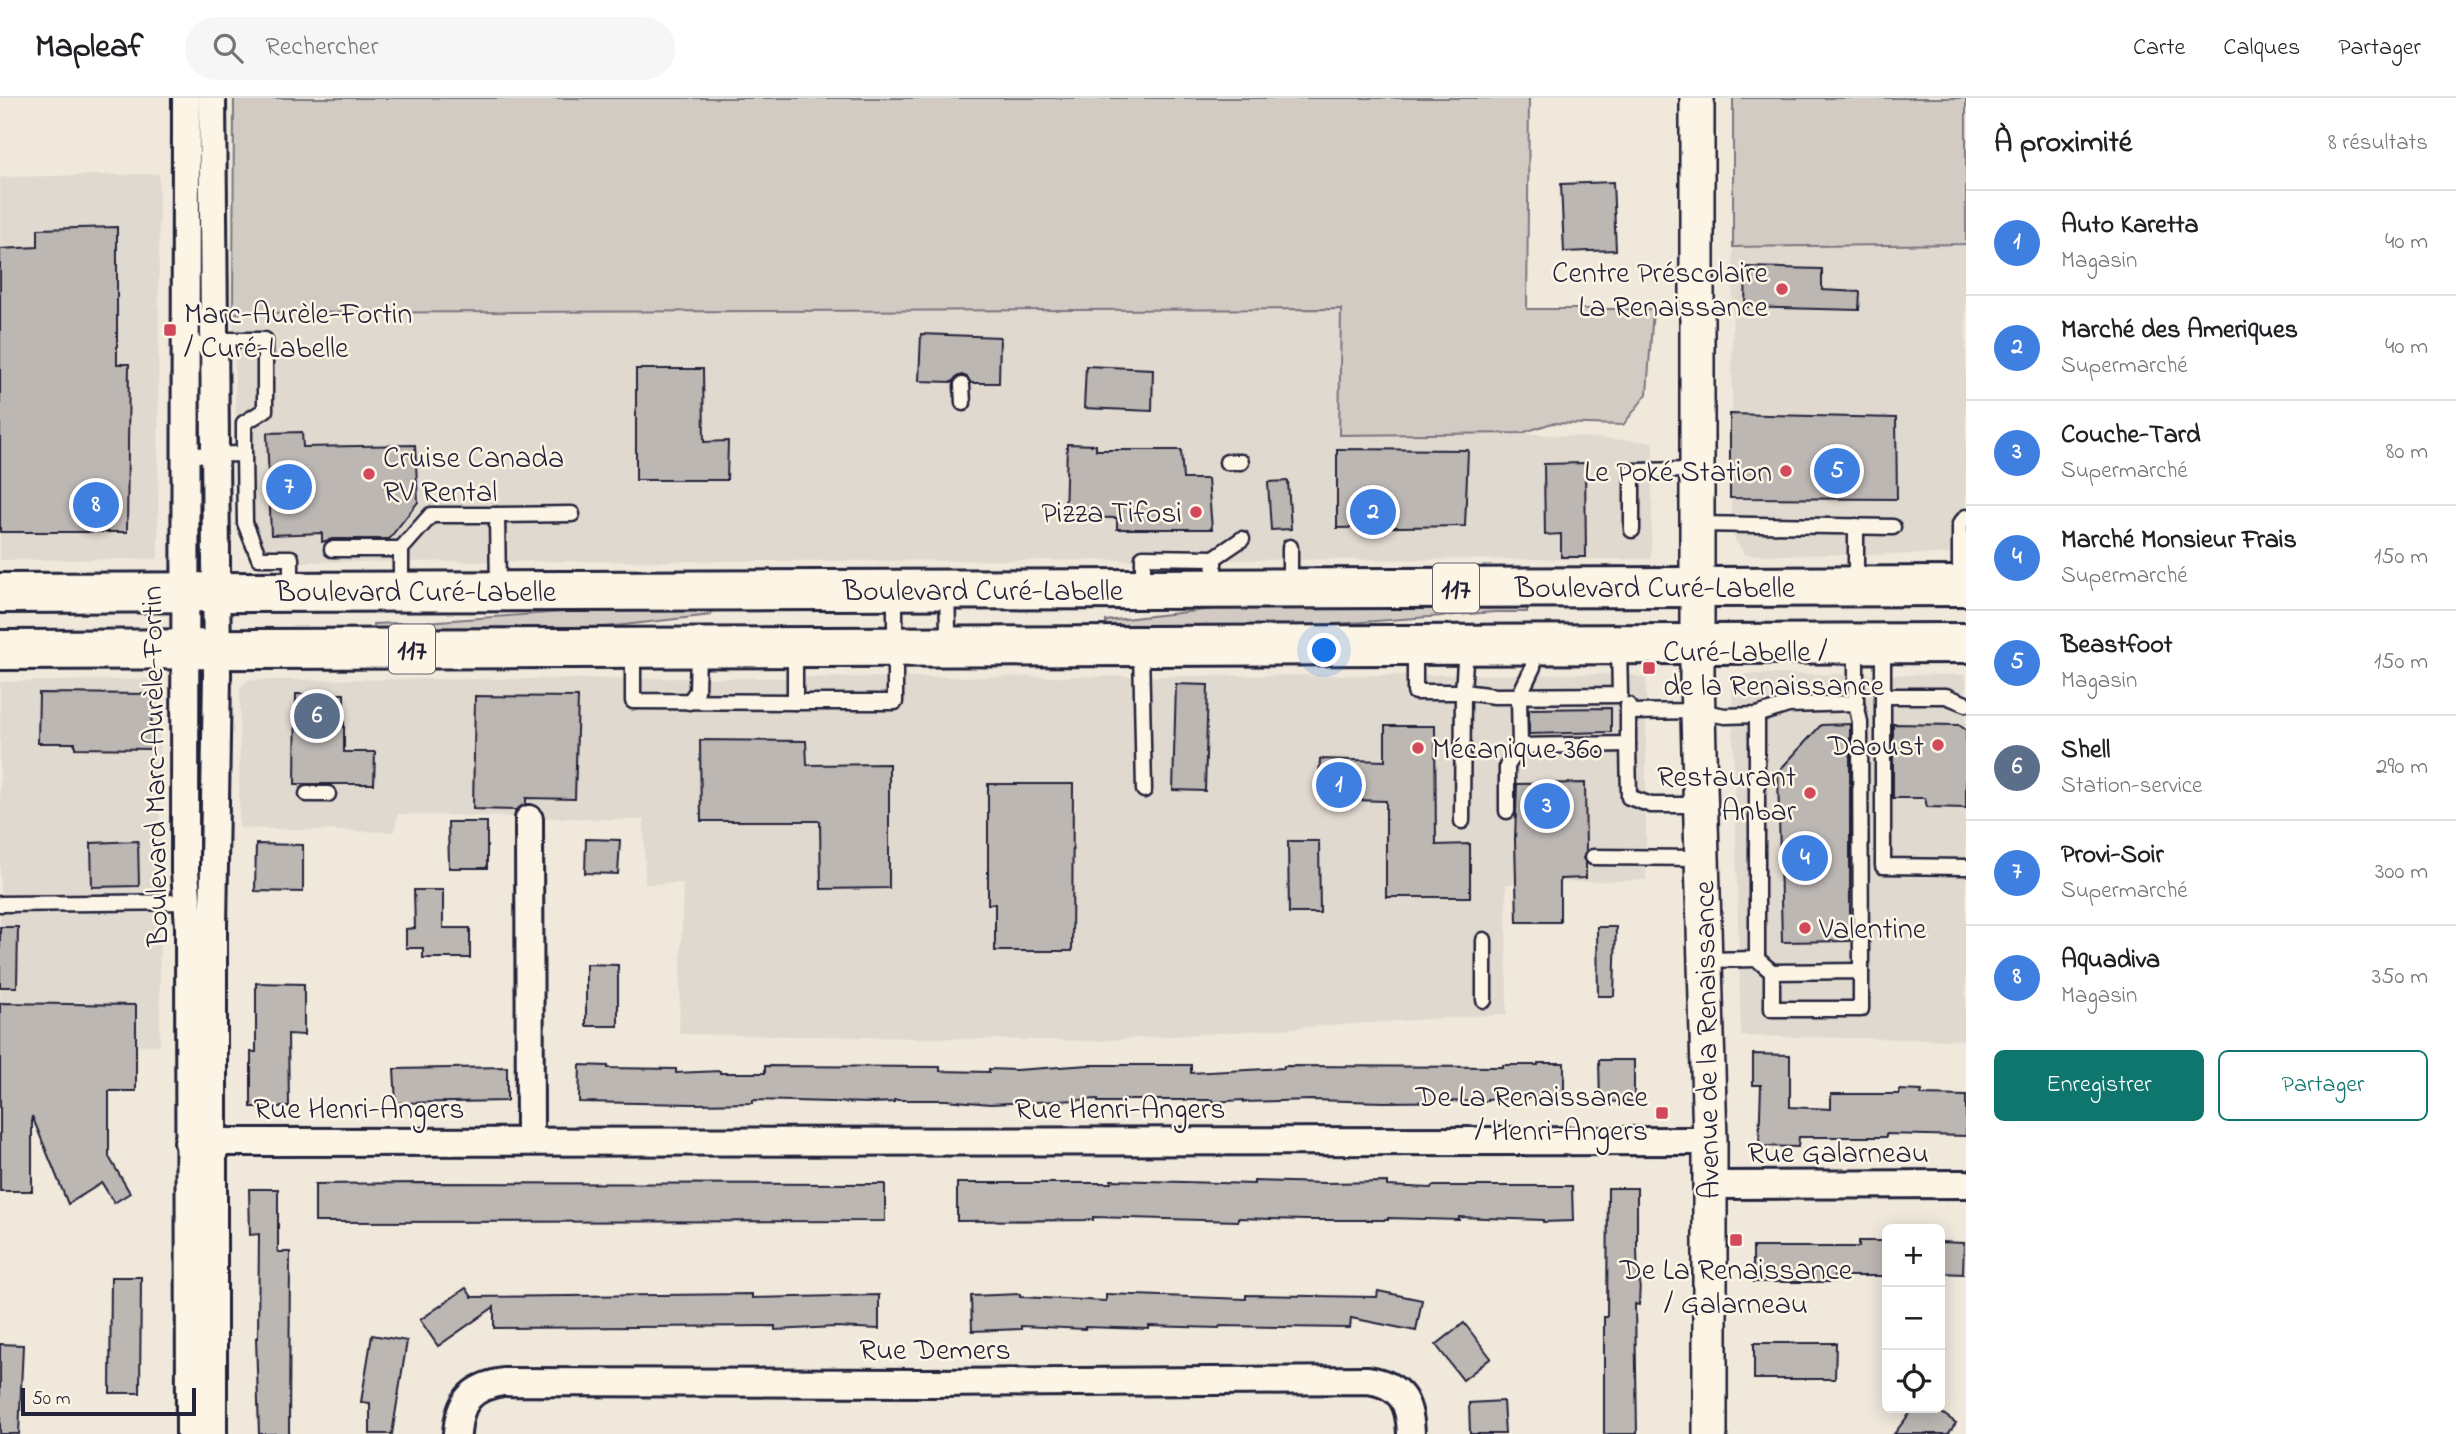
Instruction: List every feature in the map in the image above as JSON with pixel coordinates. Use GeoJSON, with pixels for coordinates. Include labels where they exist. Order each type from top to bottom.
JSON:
{"type":"FeatureCollection","features":[{"type":"Feature","properties":{"kind":"main road","name":"Boulevard Curé-Labelle"},"geometry":{"type":"LineString","coordinates":[[0,593],[1143,589],[1214,573],[1290,589],[1963,586]]}},
{"type":"Feature","properties":{"kind":"main road","name":"Boulevard Curé-Labelle"},"geometry":{"type":"LineString","coordinates":[[0,650],[1966,643]]}},
{"type":"Feature","properties":{"kind":"street","name":"Boulevard Marc-Aurèle-Fortin"},"geometry":{"type":"LineString","coordinates":[[186,98],[186,455],[201,591]]}},
{"type":"Feature","properties":{"kind":"street","name":"Boulevard Marc-Aurèle-Fortin"},"geometry":{"type":"LineString","coordinates":[[190,1434],[201,1142],[214,902],[201,650],[201,591],[216,454],[212,98]]}},
{"type":"Feature","properties":{"kind":"street","name":"Avenue de la Renaissance"},"geometry":{"type":"LineString","coordinates":[[1697,98],[1698,711],[1710,1141],[1710,1434]]}},
{"type":"Feature","properties":{"kind":"street","name":"Boulevard Marc-Aurèle-Fortin"},"geometry":{"type":"LineString","coordinates":[[201,650],[187,902],[214,1434]]}},
{"type":"Feature","properties":{"kind":"street"},"geometry":{"type":"LineString","coordinates":[[529,820],[530,1141]]}},
{"type":"Feature","properties":{"kind":"street","name":"Rue Henri-Angers"},"geometry":{"type":"LineString","coordinates":[[201,1142],[1710,1141]]}},
{"type":"Feature","properties":{"kind":"street","name":"Rue Galarneau"},"geometry":{"type":"LineString","coordinates":[[1710,1185],[1966,1185]]}},
{"type":"Feature","properties":{"kind":"street","name":"Rue Demers"},"geometry":{"type":"LineString","coordinates":[[457,1434],[459,1415],[472,1394],[485,1386],[503,1382],[1367,1380],[1385,1384],[1403,1399],[1409,1415],[1411,1434]]}},
{"type":"Feature","properties":{"kind":"lane"},"geometry":{"type":"LineString","coordinates":[[186,347],[229,340],[265,340],[265,410],[244,423],[245,523],[259,558],[291,558],[291,591]]}},
{"type":"Feature","properties":{"kind":"lane"},"geometry":{"type":"LineString","coordinates":[[962,385],[962,403]]}},
{"type":"Feature","properties":{"kind":"lane"},"geometry":{"type":"LineString","coordinates":[[186,455],[244,454]]}},
{"type":"Feature","properties":{"kind":"lane"},"geometry":{"type":"LineString","coordinates":[[1632,530],[1632,471],[1697,470]]}},
{"type":"Feature","properties":{"kind":"lane"},"geometry":{"type":"LineString","coordinates":[[401,591],[401,549],[431,515],[572,514]]}},
{"type":"Feature","properties":{"kind":"lane"},"geometry":{"type":"LineString","coordinates":[[497,515],[498,591]]}},
{"type":"Feature","properties":{"kind":"lane"},"geometry":{"type":"LineString","coordinates":[[1963,586],[1961,524],[1966,517]]}},
{"type":"Feature","properties":{"kind":"lane"},"geometry":{"type":"LineString","coordinates":[[1697,524],[1893,527]]}},
{"type":"Feature","properties":{"kind":"lane"},"geometry":{"type":"LineString","coordinates":[[1856,526],[1856,587]]}},
{"type":"Feature","properties":{"kind":"lane"},"geometry":{"type":"LineString","coordinates":[[1214,573],[1242,539]]}},
{"type":"Feature","properties":{"kind":"lane"},"geometry":{"type":"LineString","coordinates":[[1290,548],[1290,589]]}},
{"type":"Feature","properties":{"kind":"lane"},"geometry":{"type":"LineString","coordinates":[[332,549],[401,549]]}},
{"type":"Feature","properties":{"kind":"lane"},"geometry":{"type":"LineString","coordinates":[[633,648],[633,701],[895,702],[895,589]]}},
{"type":"Feature","properties":{"kind":"lane"},"geometry":{"type":"LineString","coordinates":[[947,589],[948,629],[956,647]]}},
{"type":"Feature","properties":{"kind":"lane"},"geometry":{"type":"LineString","coordinates":[[1870,644],[1883,696],[1883,866],[1966,867]]}},
{"type":"Feature","properties":{"kind":"lane"},"geometry":{"type":"LineString","coordinates":[[1772,972],[1772,1009],[1861,1009],[1860,722],[1856,703],[1870,644]]}},
{"type":"Feature","properties":{"kind":"lane"},"geometry":{"type":"LineString","coordinates":[[1507,811],[1507,766],[1520,746],[1519,696],[1533,667],[1532,645]]}},
{"type":"Feature","properties":{"kind":"lane"},"geometry":{"type":"LineString","coordinates":[[1619,645],[1620,695],[1628,703],[1629,797],[1651,805],[1700,805]]}},
{"type":"Feature","properties":{"kind":"lane"},"geometry":{"type":"LineString","coordinates":[[1141,646],[1144,790]]}},
{"type":"Feature","properties":{"kind":"lane"},"geometry":{"type":"LineString","coordinates":[[1415,646],[1415,692],[1463,692],[1495,696],[1620,695]]}},
{"type":"Feature","properties":{"kind":"lane"},"geometry":{"type":"LineString","coordinates":[[1462,821],[1466,646]]}},
{"type":"Feature","properties":{"kind":"lane"},"geometry":{"type":"LineString","coordinates":[[689,702],[697,691],[698,648]]}},
{"type":"Feature","properties":{"kind":"lane"},"geometry":{"type":"LineString","coordinates":[[795,648],[795,702]]}},
{"type":"Feature","properties":{"kind":"lane"},"geometry":{"type":"LineString","coordinates":[[1883,696],[1946,696],[1966,704]]}},
{"type":"Feature","properties":{"kind":"lane"},"geometry":{"type":"LineString","coordinates":[[1628,712],[1698,711],[1725,716],[1757,716],[1788,705],[1856,703]]}},
{"type":"Feature","properties":{"kind":"lane"},"geometry":{"type":"LineString","coordinates":[[1757,716],[1757,959]]}},
{"type":"Feature","properties":{"kind":"lane"},"geometry":{"type":"LineString","coordinates":[[1520,746],[1628,744]]}},
{"type":"Feature","properties":{"kind":"lane"},"geometry":{"type":"LineString","coordinates":[[307,794],[328,793]]}},
{"type":"Feature","properties":{"kind":"lane"},"geometry":{"type":"LineString","coordinates":[[1593,857],[1702,858]]}},
{"type":"Feature","properties":{"kind":"lane"},"geometry":{"type":"LineString","coordinates":[[0,904],[214,902]]}},
{"type":"Feature","properties":{"kind":"lane"},"geometry":{"type":"LineString","coordinates":[[1484,940],[1484,1000]]}},
{"type":"Feature","properties":{"kind":"lane"},"geometry":{"type":"LineString","coordinates":[[1704,960],[1757,959],[1772,972],[1861,971]]}},
{"type":"Feature","properties":{"kind":"shaded area"},"geometry":{"type":"Polygon","coordinates":[[[234,98],[1529,98],[1527,309],[1653,309],[1647,394],[1623,425],[1552,423],[1522,433],[1339,435],[1341,309],[233,313],[234,98]]]}},
{"type":"Feature","properties":{"kind":"shaded area"},"geometry":{"type":"Polygon","coordinates":[[[1733,98],[1966,98],[1966,244],[1733,247],[1733,98]]]}},
{"type":"Feature","properties":{"kind":"shaded area"},"geometry":{"type":"Polygon","coordinates":[[[159,174],[158,559],[0,560],[0,177],[159,174]]]}},
{"type":"Feature","properties":{"kind":"shaded area"},"geometry":{"type":"Polygon","coordinates":[[[1966,244],[1966,554],[1745,555],[1731,533],[1733,247],[1966,244]]]}},
{"type":"Feature","properties":{"kind":"shaded area"},"geometry":{"type":"Polygon","coordinates":[[[1341,309],[1339,435],[1522,433],[1653,442],[1651,559],[261,562],[239,526],[233,313],[1341,309]]]}},
{"type":"Feature","properties":{"kind":"shaded area"},"geometry":{"type":"Polygon","coordinates":[[[1527,608],[1527,612],[1323,625],[1106,626],[1106,621],[1215,609],[1527,608]]]}},
{"type":"Feature","properties":{"kind":"shaded area"},"geometry":{"type":"Polygon","coordinates":[[[712,610],[711,615],[606,627],[373,628],[373,624],[564,612],[712,610]]]}},
{"type":"Feature","properties":{"kind":"shaded area"},"geometry":{"type":"Polygon","coordinates":[[[1628,674],[1646,679],[1646,880],[1506,884],[1507,1014],[1095,1041],[679,1034],[683,883],[645,884],[644,820],[398,814],[394,832],[239,828],[240,688],[248,680],[1628,674]]]}},
{"type":"Feature","properties":{"kind":"shaded area"},"geometry":{"type":"Polygon","coordinates":[[[1746,674],[1966,675],[1966,1040],[1741,1036],[1732,688],[1746,674]]]}},
{"type":"Feature","properties":{"kind":"shaded area"},"geometry":{"type":"Polygon","coordinates":[[[197,678],[205,678],[205,871],[197,870],[197,678]]]}},
{"type":"Feature","properties":{"kind":"shaded area"},"geometry":{"type":"Polygon","coordinates":[[[159,679],[160,1045],[0,1045],[0,682],[159,679]]]}},
{"type":"Feature","properties":{"kind":"building"},"geometry":{"type":"Polygon","coordinates":[[[1613,182],[1616,250],[1564,252],[1561,184],[1613,182]]]}},
{"type":"Feature","properties":{"kind":"building"},"geometry":{"type":"Polygon","coordinates":[[[117,227],[117,364],[129,364],[127,532],[0,532],[0,249],[38,247],[38,229],[117,227]]]}},
{"type":"Feature","properties":{"kind":"building"},"geometry":{"type":"Polygon","coordinates":[[[1746,267],[1822,269],[1822,290],[1860,292],[1859,310],[1745,307],[1746,267]]]}},
{"type":"Feature","properties":{"kind":"building"},"geometry":{"type":"Polygon","coordinates":[[[921,334],[1000,337],[999,383],[971,383],[962,375],[956,377],[953,382],[919,381],[921,334]]]}},
{"type":"Feature","properties":{"kind":"building"},"geometry":{"type":"Polygon","coordinates":[[[1086,366],[1153,369],[1152,411],[1084,408],[1086,366]]]}},
{"type":"Feature","properties":{"kind":"building"},"geometry":{"type":"Polygon","coordinates":[[[636,369],[703,369],[704,442],[728,441],[727,480],[636,480],[636,369]]]}},
{"type":"Feature","properties":{"kind":"building"},"geometry":{"type":"Polygon","coordinates":[[[1730,414],[1896,418],[1897,499],[1730,498],[1730,414]]]}},
{"type":"Feature","properties":{"kind":"building","name":"Cruise Canada RV Rental"},"geometry":{"type":"Polygon","coordinates":[[[302,432],[303,447],[415,445],[418,502],[389,539],[332,539],[322,542],[322,533],[271,535],[267,433],[302,432]]]}},
{"type":"Feature","properties":{"kind":"building"},"geometry":{"type":"Polygon","coordinates":[[[1067,444],[1096,445],[1096,450],[1181,450],[1183,479],[1208,479],[1212,529],[1117,529],[1117,518],[1065,517],[1067,444]]]}},
{"type":"Feature","properties":{"kind":"building"},"geometry":{"type":"Polygon","coordinates":[[[1337,449],[1468,450],[1465,526],[1337,528],[1337,449]]]}},
{"type":"Feature","properties":{"kind":"building"},"geometry":{"type":"Polygon","coordinates":[[[1585,463],[1586,557],[1561,557],[1561,534],[1545,535],[1544,464],[1585,463]]]}},
{"type":"Feature","properties":{"kind":"building"},"geometry":{"type":"Polygon","coordinates":[[[1288,481],[1291,529],[1271,530],[1268,482],[1288,481]]]}},
{"type":"Feature","properties":{"kind":"building"},"geometry":{"type":"Polygon","coordinates":[[[1176,684],[1208,685],[1205,791],[1173,790],[1176,684]]]}},
{"type":"Feature","properties":{"kind":"building"},"geometry":{"type":"Polygon","coordinates":[[[39,693],[152,694],[151,749],[75,748],[75,743],[38,743],[39,693]]]}},
{"type":"Feature","properties":{"kind":"building"},"geometry":{"type":"Polygon","coordinates":[[[296,694],[344,694],[344,752],[375,752],[374,784],[295,784],[296,694]]]}},
{"type":"Feature","properties":{"kind":"building"},"geometry":{"type":"Polygon","coordinates":[[[475,696],[578,697],[575,799],[526,798],[526,804],[516,810],[473,809],[475,696]]]}},
{"type":"Feature","properties":{"kind":"building"},"geometry":{"type":"Polygon","coordinates":[[[1611,708],[1611,732],[1529,734],[1529,709],[1611,708]]]}},
{"type":"Feature","properties":{"kind":"building"},"geometry":{"type":"Polygon","coordinates":[[[1850,724],[1850,941],[1782,942],[1778,772],[1821,725],[1850,724]]]}},
{"type":"Feature","properties":{"kind":"building"},"geometry":{"type":"Polygon","coordinates":[[[1893,724],[1959,725],[1966,730],[1966,808],[1927,807],[1925,798],[1893,798],[1893,724]]]}},
{"type":"Feature","properties":{"kind":"building"},"geometry":{"type":"Polygon","coordinates":[[[1385,726],[1435,726],[1436,845],[1470,844],[1470,897],[1386,897],[1386,801],[1318,799],[1320,759],[1385,761],[1385,726]]]}},
{"type":"Feature","properties":{"kind":"building"},"geometry":{"type":"Polygon","coordinates":[[[700,740],[806,741],[807,765],[889,764],[889,888],[821,889],[820,821],[701,821],[700,740]]]}},
{"type":"Feature","properties":{"kind":"building"},"geometry":{"type":"Polygon","coordinates":[[[1585,783],[1586,851],[1583,858],[1586,878],[1560,879],[1560,922],[1517,922],[1517,784],[1585,783]]]}},
{"type":"Feature","properties":{"kind":"building"},"geometry":{"type":"Polygon","coordinates":[[[988,784],[1073,784],[1072,951],[995,951],[995,904],[988,904],[988,784]]]}},
{"type":"Feature","properties":{"kind":"building"},"geometry":{"type":"Polygon","coordinates":[[[448,822],[487,822],[487,868],[449,868],[448,822]]]}},
{"type":"Feature","properties":{"kind":"building"},"geometry":{"type":"Polygon","coordinates":[[[586,839],[620,840],[618,874],[585,873],[586,839]]]}},
{"type":"Feature","properties":{"kind":"building"},"geometry":{"type":"Polygon","coordinates":[[[138,841],[139,886],[92,887],[91,843],[138,841]]]}},
{"type":"Feature","properties":{"kind":"building"},"geometry":{"type":"Polygon","coordinates":[[[1288,841],[1319,841],[1320,913],[1289,913],[1288,841]]]}},
{"type":"Feature","properties":{"kind":"building"},"geometry":{"type":"Polygon","coordinates":[[[256,844],[303,845],[303,892],[255,891],[256,844]]]}},
{"type":"Feature","properties":{"kind":"building"},"geometry":{"type":"Polygon","coordinates":[[[414,890],[443,890],[443,928],[470,928],[470,958],[423,958],[423,948],[406,948],[406,929],[415,928],[414,890]]]}},
{"type":"Feature","properties":{"kind":"building"},"geometry":{"type":"Polygon","coordinates":[[[0,927],[18,927],[17,987],[0,987],[0,927]]]}},
{"type":"Feature","properties":{"kind":"building"},"geometry":{"type":"Polygon","coordinates":[[[1597,927],[1616,927],[1614,996],[1598,996],[1597,927]]]}},
{"type":"Feature","properties":{"kind":"building"},"geometry":{"type":"Polygon","coordinates":[[[586,964],[618,965],[618,1026],[586,1026],[586,964]]]}},
{"type":"Feature","properties":{"kind":"building"},"geometry":{"type":"Polygon","coordinates":[[[256,983],[304,984],[304,1035],[288,1034],[289,1107],[251,1107],[251,1052],[256,1052],[256,983]]]}},
{"type":"Feature","properties":{"kind":"building"},"geometry":{"type":"Polygon","coordinates":[[[0,1003],[136,1005],[136,1091],[109,1091],[109,1157],[130,1193],[114,1203],[102,1183],[68,1204],[32,1116],[32,1191],[0,1191],[0,1003]]]}},
{"type":"Feature","properties":{"kind":"building"},"geometry":{"type":"Polygon","coordinates":[[[1753,1054],[1790,1055],[1790,1107],[1831,1109],[1831,1094],[1899,1094],[1899,1090],[1922,1091],[1921,1095],[1966,1096],[1966,1136],[1886,1134],[1886,1137],[1799,1137],[1798,1147],[1759,1146],[1761,1085],[1753,1085],[1753,1054]]]}},
{"type":"Feature","properties":{"kind":"building"},"geometry":{"type":"Polygon","coordinates":[[[1599,1060],[1634,1060],[1634,1101],[1600,1102],[1599,1060]]]}},
{"type":"Feature","properties":{"kind":"building"},"geometry":{"type":"Polygon","coordinates":[[[1564,1063],[1564,1097],[1384,1102],[1098,1102],[1098,1099],[990,1104],[946,1100],[871,1103],[753,1100],[753,1103],[696,1104],[579,1102],[580,1065],[676,1069],[676,1073],[765,1073],[765,1066],[940,1067],[940,1071],[989,1072],[989,1069],[1089,1065],[1191,1065],[1191,1073],[1284,1066],[1503,1067],[1564,1063]]]}},
{"type":"Feature","properties":{"kind":"building"},"geometry":{"type":"Polygon","coordinates":[[[507,1067],[507,1101],[396,1103],[394,1069],[507,1067]]]}},
{"type":"Feature","properties":{"kind":"building"},"geometry":{"type":"Polygon","coordinates":[[[1111,1180],[1254,1184],[1254,1181],[1387,1182],[1387,1186],[1431,1188],[1572,1186],[1573,1221],[1459,1217],[1459,1220],[1238,1218],[1238,1221],[1093,1217],[1093,1220],[957,1221],[957,1183],[1111,1183],[1111,1180]]]}},
{"type":"Feature","properties":{"kind":"building"},"geometry":{"type":"Polygon","coordinates":[[[315,1184],[885,1184],[885,1221],[315,1222],[315,1184]]]}},
{"type":"Feature","properties":{"kind":"building"},"geometry":{"type":"Polygon","coordinates":[[[1608,1188],[1637,1188],[1640,1281],[1639,1305],[1635,1304],[1637,1434],[1604,1434],[1608,1188]]]}},
{"type":"Feature","properties":{"kind":"building"},"geometry":{"type":"Polygon","coordinates":[[[249,1189],[278,1189],[278,1252],[290,1252],[289,1434],[259,1434],[256,1338],[259,1234],[250,1235],[249,1189]]]}},
{"type":"Feature","properties":{"kind":"building"},"geometry":{"type":"Polygon","coordinates":[[[1859,1241],[1882,1241],[1882,1276],[1834,1276],[1834,1282],[1753,1282],[1753,1247],[1859,1247],[1859,1241]]]}},
{"type":"Feature","properties":{"kind":"building"},"geometry":{"type":"Polygon","coordinates":[[[1945,1242],[1964,1243],[1963,1274],[1945,1273],[1945,1242]]]}},
{"type":"Feature","properties":{"kind":"building"},"geometry":{"type":"Polygon","coordinates":[[[111,1277],[141,1277],[140,1393],[110,1393],[111,1277]]]}},
{"type":"Feature","properties":{"kind":"building"},"geometry":{"type":"Polygon","coordinates":[[[466,1288],[472,1297],[752,1294],[752,1298],[879,1295],[879,1329],[835,1327],[775,1330],[775,1326],[494,1328],[494,1307],[438,1346],[420,1320],[466,1288]]]}},
{"type":"Feature","properties":{"kind":"building"},"geometry":{"type":"Polygon","coordinates":[[[1378,1291],[1422,1300],[1416,1331],[1351,1318],[1350,1328],[1149,1326],[1149,1329],[1085,1329],[1021,1326],[1021,1329],[972,1331],[971,1296],[1020,1294],[1020,1297],[1106,1301],[1106,1294],[1246,1299],[1246,1295],[1377,1297],[1378,1291]]]}},
{"type":"Feature","properties":{"kind":"building"},"geometry":{"type":"Polygon","coordinates":[[[1464,1323],[1491,1358],[1463,1380],[1436,1345],[1464,1323]]]}},
{"type":"Feature","properties":{"kind":"building"},"geometry":{"type":"Polygon","coordinates":[[[372,1335],[407,1341],[392,1434],[370,1434],[370,1403],[361,1402],[372,1335]]]}},
{"type":"Feature","properties":{"kind":"building"},"geometry":{"type":"Polygon","coordinates":[[[1754,1343],[1836,1343],[1835,1379],[1754,1379],[1754,1343]]]}},
{"type":"Feature","properties":{"kind":"building"},"geometry":{"type":"Polygon","coordinates":[[[0,1344],[23,1345],[19,1434],[0,1434],[0,1344]]]}},
{"type":"Feature","properties":{"kind":"building"},"geometry":{"type":"Polygon","coordinates":[[[1503,1401],[1505,1434],[1470,1434],[1469,1403],[1503,1401]]]}},
{"type":"Feature","properties":{"kind":"building"},"geometry":{"type":"Polygon","coordinates":[[[1910,1413],[1942,1413],[1956,1423],[1948,1434],[1894,1434],[1910,1413]]]}},
{"type":"Feature","properties":{"kind":"place","name":"Centre Préscolaire La Renaissance"},"geometry":{"type":"Point","coordinates":[1782,289]}},
{"type":"Feature","properties":{"kind":"place","name":"Marc-Aurèle-Fortin / Curé-Labelle"},"geometry":{"type":"Point","coordinates":[170,330]}},
{"type":"Feature","properties":{"kind":"place","name":"Le Poké Station"},"geometry":{"type":"Point","coordinates":[1786,471]}},
{"type":"Feature","properties":{"kind":"place","name":"Beastfoot"},"geometry":{"type":"Point","coordinates":[1837,471]}},
{"type":"Feature","properties":{"kind":"place","name":"Cruise Canada RV Rental"},"geometry":{"type":"Point","coordinates":[369,474]}},
{"type":"Feature","properties":{"kind":"place","name":"Provi-Soir"},"geometry":{"type":"Point","coordinates":[289,487]}},
{"type":"Feature","properties":{"kind":"place","name":"Aquadiva"},"geometry":{"type":"Point","coordinates":[96,505]}},
{"type":"Feature","properties":{"kind":"place","name":"Pizza Tifosi"},"geometry":{"type":"Point","coordinates":[1196,512]}},
{"type":"Feature","properties":{"kind":"place","name":"Marché des Ameriques"},"geometry":{"type":"Point","coordinates":[1373,512]}},
{"type":"Feature","properties":{"kind":"place","name":"Curé-Labelle / de la Renaissance"},"geometry":{"type":"Point","coordinates":[1649,668]}},
{"type":"Feature","properties":{"kind":"place","name":"Shell"},"geometry":{"type":"Point","coordinates":[317,716]}},
{"type":"Feature","properties":{"kind":"place","name":"Daoust"},"geometry":{"type":"Point","coordinates":[1938,745]}},
{"type":"Feature","properties":{"kind":"place","name":"Mécanique 360"},"geometry":{"type":"Point","coordinates":[1418,748]}},
{"type":"Feature","properties":{"kind":"place","name":"Auto Karetta"},"geometry":{"type":"Point","coordinates":[1339,785]}},
{"type":"Feature","properties":{"kind":"place","name":"Restaurant Anbar"},"geometry":{"type":"Point","coordinates":[1810,793]}},
{"type":"Feature","properties":{"kind":"place","name":"Couche-Tard"},"geometry":{"type":"Point","coordinates":[1547,806]}},
{"type":"Feature","properties":{"kind":"place","name":"Marché Monsieur Frais"},"geometry":{"type":"Point","coordinates":[1805,858]}},
{"type":"Feature","properties":{"kind":"place","name":"Valentine"},"geometry":{"type":"Point","coordinates":[1805,928]}},
{"type":"Feature","properties":{"kind":"place","name":"De La Renaissance / Henri-Angers"},"geometry":{"type":"Point","coordinates":[1662,1113]}},
{"type":"Feature","properties":{"kind":"place","name":"De La Renaissance / Galarneau"},"geometry":{"type":"Point","coordinates":[1736,1240]}}]}
